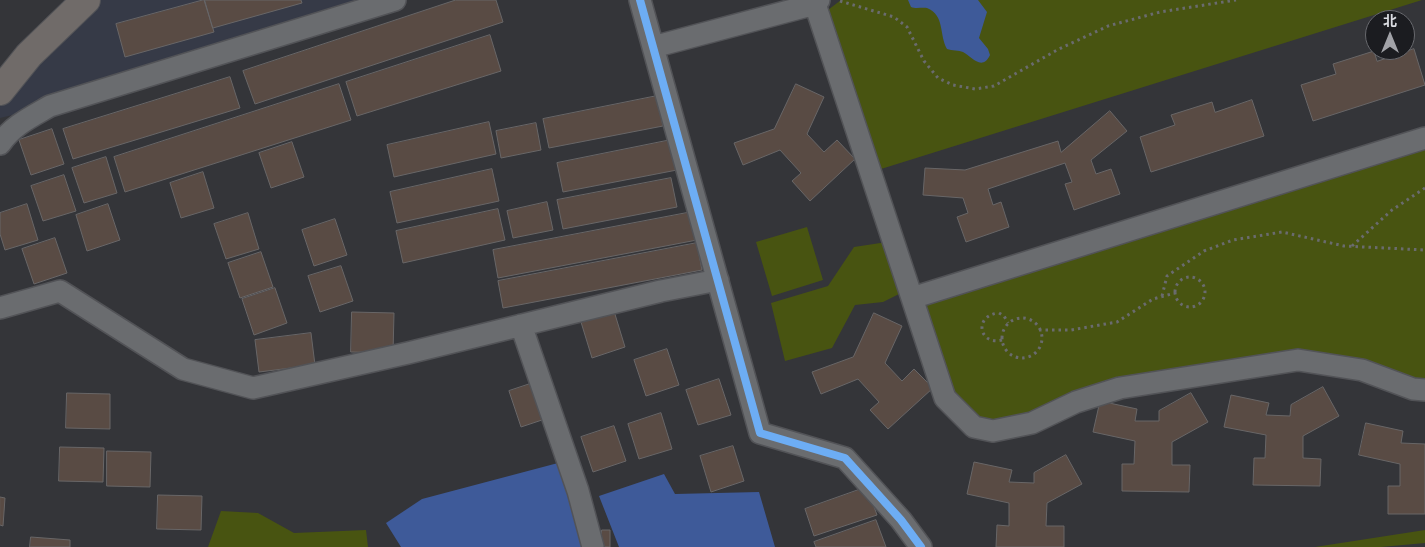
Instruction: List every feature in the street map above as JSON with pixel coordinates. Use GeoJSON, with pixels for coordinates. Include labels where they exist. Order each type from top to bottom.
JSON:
{"type":"FeatureCollection","features":[{"type":"Feature","properties":{"kind":"main road"},"geometry":{"type":"LineString","coordinates":[[0,91],[29,55],[86,0]]}},
{"type":"Feature","properties":{"kind":"street"},"geometry":{"type":"LineString","coordinates":[[0,144],[6,135],[22,122],[50,106],[395,0]]}},
{"type":"Feature","properties":{"kind":"street"},"geometry":{"type":"LineString","coordinates":[[640,0],[760,433],[845,458],[900,520],[921,547]]}},
{"type":"Feature","properties":{"kind":"street"},"geometry":{"type":"LineString","coordinates":[[653,47],[817,2],[945,398],[974,427],[993,431],[1032,423],[1076,402],[1120,388],[1298,360],[1362,370],[1413,389],[1425,390]]}},
{"type":"Feature","properties":{"kind":"street"},"geometry":{"type":"LineString","coordinates":[[912,298],[1425,138]]}},
{"type":"Feature","properties":{"kind":"street"},"geometry":{"type":"LineString","coordinates":[[0,308],[60,291],[183,369],[253,388],[660,291],[718,280]]}},
{"type":"Feature","properties":{"kind":"street"},"geometry":{"type":"LineString","coordinates":[[521,325],[578,491],[594,547]]}},
{"type":"Feature","properties":{"kind":"path"},"geometry":{"type":"LineString","coordinates":[[840,1],[894,17],[907,27],[924,61],[938,78],[953,85],[975,88],[994,86],[1007,80],[1057,50],[1108,26],[1160,12],[1236,0]]}},
{"type":"Feature","properties":{"kind":"path"},"geometry":{"type":"LineString","coordinates":[[1352,246],[1392,210],[1425,188]]}},
{"type":"Feature","properties":{"kind":"path"},"geometry":{"type":"LineString","coordinates":[[1162,296],[1168,276],[1204,251],[1233,240],[1282,232],[1352,246],[1425,250]]}},
{"type":"Feature","properties":{"kind":"path"},"geometry":{"type":"LineString","coordinates":[[1185,277],[1198,279],[1205,291],[1204,297],[1194,306],[1181,304],[1174,293],[1176,286],[1185,277]]}},
{"type":"Feature","properties":{"kind":"path"},"geometry":{"type":"LineString","coordinates":[[1039,330],[1071,330],[1117,322],[1153,299],[1174,293]]}},
{"type":"Feature","properties":{"kind":"path"},"geometry":{"type":"LineString","coordinates":[[1002,340],[993,341],[987,339],[982,328],[983,321],[992,314],[999,314],[1004,316],[1008,323]]}},
{"type":"Feature","properties":{"kind":"path"},"geometry":{"type":"LineString","coordinates":[[1022,318],[1036,324],[1042,339],[1040,346],[1028,357],[1021,358],[1007,351],[1002,340],[1003,329],[1008,323],[1022,318]]}},
{"type":"Feature","properties":{"kind":"shaded area"},"geometry":{"type":"Polygon","coordinates":[[[89,0],[395,0],[50,106],[0,118],[0,81],[89,0]]]}},
{"type":"Feature","properties":{"kind":"green space"},"geometry":{"type":"Polygon","coordinates":[[[841,0],[1422,0],[1390,10],[1365,10],[1365,18],[881,169],[828,10],[841,0]]]}},
{"type":"Feature","properties":{"kind":"green space"},"geometry":{"type":"Polygon","coordinates":[[[1425,149],[1425,380],[1299,351],[1008,422],[986,424],[950,397],[921,302],[1425,149]]]}},
{"type":"Feature","properties":{"kind":"green space"},"geometry":{"type":"Polygon","coordinates":[[[807,227],[823,280],[772,296],[756,242],[807,227]]]}},
{"type":"Feature","properties":{"kind":"green space"},"geometry":{"type":"Polygon","coordinates":[[[887,242],[903,292],[883,302],[855,305],[832,348],[785,361],[771,303],[828,286],[854,247],[887,242]]]}},
{"type":"Feature","properties":{"kind":"green space"},"geometry":{"type":"Polygon","coordinates":[[[221,511],[258,513],[294,533],[366,530],[368,547],[208,547],[221,511]]]}},
{"type":"Feature","properties":{"kind":"green space"},"geometry":{"type":"Polygon","coordinates":[[[1425,530],[1425,543],[1381,547],[1315,547],[1425,530]]]}},
{"type":"Feature","properties":{"kind":"water"},"geometry":{"type":"Polygon","coordinates":[[[908,0],[978,0],[987,12],[979,38],[988,49],[990,55],[987,60],[980,63],[963,52],[947,49],[937,15],[927,8],[911,7],[908,0]]]}},
{"type":"Feature","properties":{"kind":"water"},"geometry":{"type":"Polygon","coordinates":[[[558,463],[586,547],[401,547],[386,523],[422,499],[558,463]]]}},
{"type":"Feature","properties":{"kind":"water"},"geometry":{"type":"Polygon","coordinates":[[[664,474],[675,494],[759,492],[775,547],[619,547],[599,496],[664,474]]]}},
{"type":"Feature","properties":{"kind":"building"},"geometry":{"type":"Polygon","coordinates":[[[204,0],[214,32],[125,57],[116,24],[204,0]]]}},
{"type":"Feature","properties":{"kind":"building"},"geometry":{"type":"Polygon","coordinates":[[[205,0],[301,0],[302,3],[213,28],[205,0]]]}},
{"type":"Feature","properties":{"kind":"building"},"geometry":{"type":"Polygon","coordinates":[[[456,0],[496,0],[503,22],[255,104],[243,71],[456,0]]]}},
{"type":"Feature","properties":{"kind":"building"},"geometry":{"type":"Polygon","coordinates":[[[490,35],[501,71],[357,116],[346,82],[490,35]]]}},
{"type":"Feature","properties":{"kind":"building"},"geometry":{"type":"Polygon","coordinates":[[[1415,52],[1425,85],[1313,121],[1301,85],[1336,74],[1333,64],[1365,54],[1365,60],[1415,60],[1415,52]]]}},
{"type":"Feature","properties":{"kind":"building"},"geometry":{"type":"Polygon","coordinates":[[[230,77],[240,108],[73,159],[63,129],[230,77]]]}},
{"type":"Feature","properties":{"kind":"building"},"geometry":{"type":"Polygon","coordinates":[[[339,84],[351,120],[125,192],[114,157],[339,84]]]}},
{"type":"Feature","properties":{"kind":"building"},"geometry":{"type":"Polygon","coordinates":[[[796,84],[824,97],[807,134],[824,152],[837,140],[855,159],[810,201],[792,181],[801,173],[780,150],[743,165],[734,143],[774,129],[796,84]]]}},
{"type":"Feature","properties":{"kind":"building"},"geometry":{"type":"Polygon","coordinates":[[[657,96],[663,126],[549,148],[543,119],[657,96]]]}},
{"type":"Feature","properties":{"kind":"building"},"geometry":{"type":"Polygon","coordinates":[[[1252,100],[1264,136],[1151,172],[1140,137],[1175,125],[1171,115],[1212,102],[1215,112],[1252,100]]]}},
{"type":"Feature","properties":{"kind":"building"},"geometry":{"type":"Polygon","coordinates":[[[1110,111],[1127,131],[1091,160],[1096,174],[1111,169],[1120,194],[1074,210],[1065,184],[1072,182],[1065,163],[988,189],[993,205],[1001,202],[1009,227],[966,242],[957,217],[968,213],[963,198],[923,195],[925,168],[965,170],[1058,141],[1061,152],[1110,111]]]}},
{"type":"Feature","properties":{"kind":"building"},"geometry":{"type":"Polygon","coordinates":[[[489,122],[496,154],[394,177],[387,145],[489,122]]]}},
{"type":"Feature","properties":{"kind":"building"},"geometry":{"type":"Polygon","coordinates":[[[536,123],[541,150],[501,158],[496,131],[536,123]]]}},
{"type":"Feature","properties":{"kind":"building"},"geometry":{"type":"Polygon","coordinates":[[[52,129],[64,164],[31,175],[19,140],[52,129]]]}},
{"type":"Feature","properties":{"kind":"building"},"geometry":{"type":"Polygon","coordinates":[[[671,140],[677,170],[563,192],[557,163],[671,140]]]}},
{"type":"Feature","properties":{"kind":"building"},"geometry":{"type":"Polygon","coordinates":[[[292,142],[304,177],[271,188],[259,153],[292,142]]]}},
{"type":"Feature","properties":{"kind":"building"},"geometry":{"type":"Polygon","coordinates":[[[106,157],[117,193],[84,203],[72,168],[106,157]]]}},
{"type":"Feature","properties":{"kind":"building"},"geometry":{"type":"Polygon","coordinates":[[[492,169],[499,201],[397,223],[390,192],[492,169]]]}},
{"type":"Feature","properties":{"kind":"building"},"geometry":{"type":"Polygon","coordinates":[[[203,172],[214,208],[181,218],[170,183],[203,172]]]}},
{"type":"Feature","properties":{"kind":"building"},"geometry":{"type":"Polygon","coordinates":[[[64,175],[76,211],[43,221],[31,186],[64,175]]]}},
{"type":"Feature","properties":{"kind":"building"},"geometry":{"type":"Polygon","coordinates":[[[671,178],[677,207],[563,229],[557,200],[671,178]]]}},
{"type":"Feature","properties":{"kind":"building"},"geometry":{"type":"Polygon","coordinates":[[[547,202],[553,230],[513,238],[507,211],[547,202]]]}},
{"type":"Feature","properties":{"kind":"building"},"geometry":{"type":"Polygon","coordinates":[[[27,204],[38,240],[5,250],[0,234],[0,213],[27,204]]]}},
{"type":"Feature","properties":{"kind":"building"},"geometry":{"type":"Polygon","coordinates":[[[108,204],[120,240],[87,251],[76,215],[108,204]]]}},
{"type":"Feature","properties":{"kind":"building"},"geometry":{"type":"Polygon","coordinates":[[[498,209],[505,240],[403,263],[396,231],[498,209]]]}},
{"type":"Feature","properties":{"kind":"building"},"geometry":{"type":"Polygon","coordinates":[[[692,212],[697,240],[498,278],[493,250],[692,212]]]}},
{"type":"Feature","properties":{"kind":"building"},"geometry":{"type":"Polygon","coordinates":[[[248,213],[259,249],[226,259],[214,224],[248,213]]]}},
{"type":"Feature","properties":{"kind":"building"},"geometry":{"type":"Polygon","coordinates":[[[335,219],[347,255],[314,266],[302,230],[335,219]]]}},
{"type":"Feature","properties":{"kind":"building"},"geometry":{"type":"Polygon","coordinates":[[[55,238],[67,273],[34,284],[22,249],[55,238]]]}},
{"type":"Feature","properties":{"kind":"building"},"geometry":{"type":"Polygon","coordinates":[[[697,243],[702,270],[503,308],[498,281],[697,243]]]}},
{"type":"Feature","properties":{"kind":"building"},"geometry":{"type":"Polygon","coordinates":[[[261,252],[273,287],[240,298],[228,263],[261,252]]]}},
{"type":"Feature","properties":{"kind":"building"},"geometry":{"type":"Polygon","coordinates":[[[341,266],[353,301],[320,312],[308,276],[341,266]]]}},
{"type":"Feature","properties":{"kind":"building"},"geometry":{"type":"Polygon","coordinates":[[[275,288],[287,323],[254,335],[242,299],[275,288]]]}},
{"type":"Feature","properties":{"kind":"building"},"geometry":{"type":"Polygon","coordinates":[[[614,311],[625,347],[592,358],[581,322],[614,311]]]}},
{"type":"Feature","properties":{"kind":"building"},"geometry":{"type":"Polygon","coordinates":[[[352,312],[394,313],[393,353],[351,352],[352,312]]]}},
{"type":"Feature","properties":{"kind":"building"},"geometry":{"type":"Polygon","coordinates":[[[874,313],[902,326],[885,363],[902,381],[914,369],[933,388],[888,429],[870,410],[879,402],[858,379],[821,394],[812,372],[853,357],[874,313]]]}},
{"type":"Feature","properties":{"kind":"building"},"geometry":{"type":"Polygon","coordinates":[[[311,333],[315,365],[259,372],[255,340],[311,333]]]}},
{"type":"Feature","properties":{"kind":"building"},"geometry":{"type":"Polygon","coordinates":[[[667,349],[679,385],[646,396],[634,360],[667,349]]]}},
{"type":"Feature","properties":{"kind":"building"},"geometry":{"type":"Polygon","coordinates":[[[719,379],[731,415],[698,425],[686,390],[719,379]]]}},
{"type":"Feature","properties":{"kind":"building"},"geometry":{"type":"Polygon","coordinates":[[[542,380],[554,416],[521,427],[509,391],[542,380]]]}},
{"type":"Feature","properties":{"kind":"building"},"geometry":{"type":"Polygon","coordinates":[[[1323,387],[1339,416],[1303,436],[1303,458],[1321,459],[1320,486],[1253,485],[1254,458],[1265,458],[1266,435],[1224,427],[1231,395],[1269,403],[1266,415],[1290,416],[1291,405],[1323,387]]]}},
{"type":"Feature","properties":{"kind":"building"},"geometry":{"type":"Polygon","coordinates":[[[67,393],[110,394],[110,429],[66,428],[67,393]]]}},
{"type":"Feature","properties":{"kind":"building"},"geometry":{"type":"Polygon","coordinates":[[[1191,393],[1208,422],[1172,442],[1172,465],[1190,465],[1189,492],[1122,491],[1122,464],[1134,464],[1135,441],[1093,432],[1100,401],[1137,409],[1135,421],[1159,421],[1159,411],[1191,393]]]}},
{"type":"Feature","properties":{"kind":"building"},"geometry":{"type":"Polygon","coordinates":[[[661,413],[672,449],[639,459],[628,424],[661,413]]]}},
{"type":"Feature","properties":{"kind":"building"},"geometry":{"type":"Polygon","coordinates":[[[1366,423],[1403,431],[1401,443],[1425,444],[1425,514],[1388,514],[1388,486],[1400,486],[1400,464],[1359,455],[1366,423]]]}},
{"type":"Feature","properties":{"kind":"building"},"geometry":{"type":"Polygon","coordinates":[[[614,426],[626,461],[593,472],[581,437],[614,426]]]}},
{"type":"Feature","properties":{"kind":"building"},"geometry":{"type":"Polygon","coordinates":[[[733,446],[744,481],[711,492],[700,456],[733,446]]]}},
{"type":"Feature","properties":{"kind":"building"},"geometry":{"type":"Polygon","coordinates":[[[60,447],[104,448],[103,482],[59,481],[60,447]]]}},
{"type":"Feature","properties":{"kind":"building"},"geometry":{"type":"Polygon","coordinates":[[[107,451],[151,452],[150,487],[107,486],[107,451]]]}},
{"type":"Feature","properties":{"kind":"building"},"geometry":{"type":"Polygon","coordinates":[[[1066,455],[1082,484],[1047,503],[1046,526],[1064,526],[1064,547],[996,547],[997,525],[1009,526],[1009,503],[967,494],[974,462],[1012,470],[1009,482],[1034,483],[1034,473],[1066,455]]]}},
{"type":"Feature","properties":{"kind":"building"},"geometry":{"type":"Polygon","coordinates":[[[867,487],[877,515],[814,536],[805,509],[867,487]]]}},
{"type":"Feature","properties":{"kind":"building"},"geometry":{"type":"Polygon","coordinates":[[[158,495],[202,496],[201,530],[157,529],[158,495]]]}},
{"type":"Feature","properties":{"kind":"building"},"geometry":{"type":"Polygon","coordinates":[[[0,497],[5,498],[3,526],[0,525],[0,497]]]}},
{"type":"Feature","properties":{"kind":"building"},"geometry":{"type":"Polygon","coordinates":[[[876,520],[886,547],[816,547],[814,542],[876,520]]]}},
{"type":"Feature","properties":{"kind":"building"},"geometry":{"type":"Polygon","coordinates":[[[602,530],[610,530],[610,547],[601,547],[602,530]]]}},
{"type":"Feature","properties":{"kind":"building"},"geometry":{"type":"Polygon","coordinates":[[[31,537],[70,540],[70,547],[30,547],[31,537]]]}},
{"type":"Feature","properties":{"kind":"cycle path"},"geometry":{"type":"LineString","coordinates":[[640,0],[760,433],[845,458],[901,520],[921,547]]}}]}
